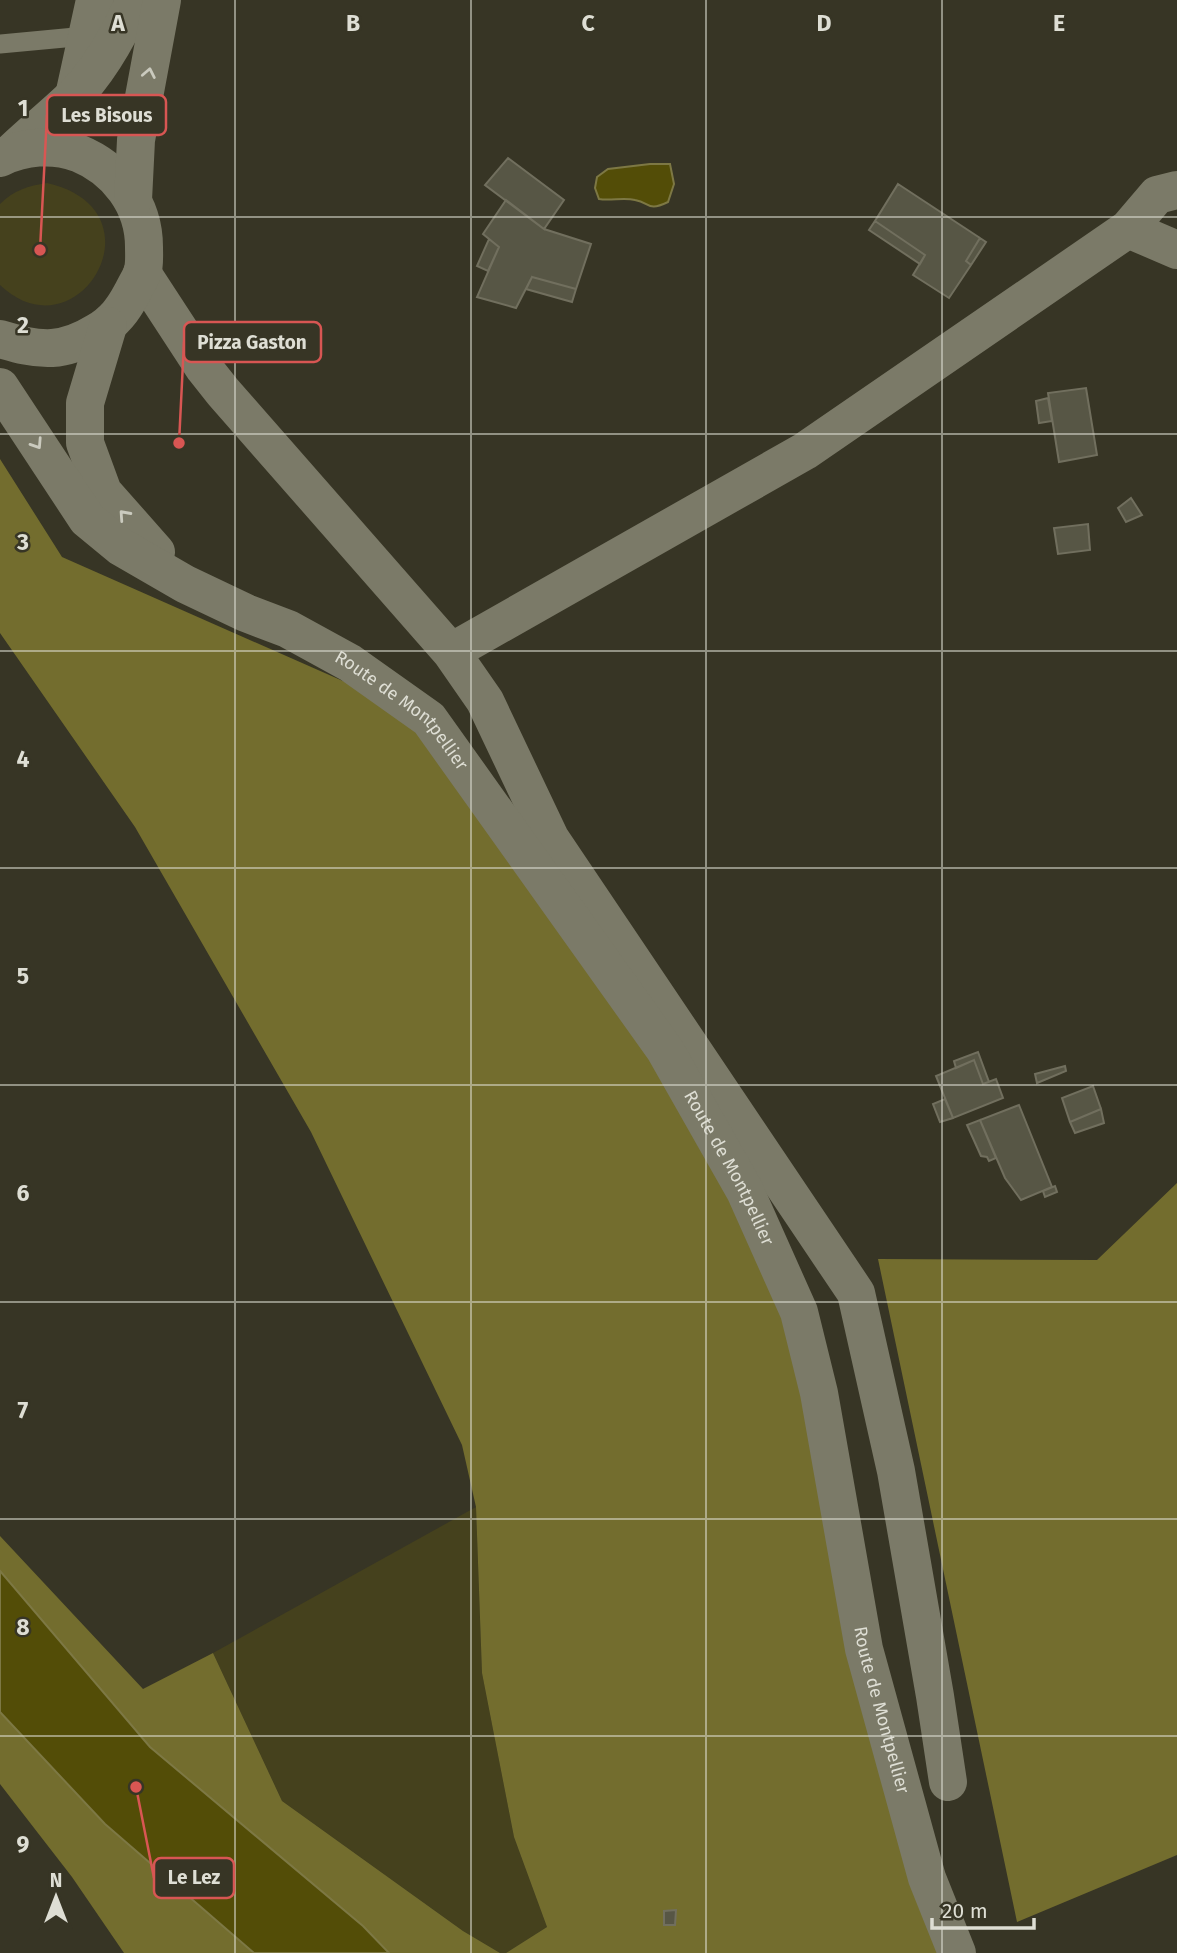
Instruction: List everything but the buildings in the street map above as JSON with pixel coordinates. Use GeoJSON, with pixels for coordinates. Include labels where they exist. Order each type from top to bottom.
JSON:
{"type":"FeatureCollection","features":[{"type":"Feature","properties":{"kind":"main road"},"geometry":{"type":"LineString","coordinates":[[6,155],[74,96],[107,52],[135,0]]}},
{"type":"Feature","properties":{"kind":"main road"},"geometry":{"type":"LineString","coordinates":[[133,200],[136,140],[162,0]]}},
{"type":"Feature","properties":{"kind":"main road"},"geometry":{"type":"LineString","coordinates":[[74,96],[91,18]]}},
{"type":"Feature","properties":{"kind":"main road"},"geometry":{"type":"LineString","coordinates":[[0,339],[24,347],[54,348],[83,341],[108,326],[123,311],[142,273],[144,231],[133,200],[117,177],[94,160],[68,149],[40,147],[6,155]]}},
{"type":"Feature","properties":{"kind":"main road"},"geometry":{"type":"LineString","coordinates":[[451,652],[805,451],[1128,229],[1157,195],[1177,190]]}},
{"type":"Feature","properties":{"kind":"main road"},"geometry":{"type":"LineString","coordinates":[[1128,229],[1177,250]]}},
{"type":"Feature","properties":{"kind":"main road"},"geometry":{"type":"LineString","coordinates":[[142,273],[204,368],[223,392],[451,652],[485,701],[550,838],[856,1293],[898,1484],[936,1696],[948,1782]]}},
{"type":"Feature","properties":{"kind":"main road","name":"Route de Montpellier"},"geometry":{"type":"LineString","coordinates":[[108,326],[85,404],[85,443],[103,492],[186,584]]}},
{"type":"Feature","properties":{"kind":"main road","name":"Route de Montpellier"},"geometry":{"type":"LineString","coordinates":[[0,387],[87,519],[121,547],[186,584],[288,629],[350,663],[429,719],[665,1050],[746,1191],[799,1312],[819,1393],[864,1649],[927,1878],[957,1953]]}},
{"type":"Feature","properties":{"kind":"lane"},"geometry":{"type":"LineString","coordinates":[[0,44],[91,18]]}},
{"type":"Feature","properties":{"kind":"shaded area"},"geometry":{"type":"Polygon","coordinates":[[[670,164],[674,184],[668,202],[653,207],[631,199],[599,199],[595,188],[597,177],[608,169],[670,164]]]}},
{"type":"Feature","properties":{"kind":"shaded area"},"geometry":{"type":"Polygon","coordinates":[[[47,183],[82,198],[101,221],[105,247],[97,272],[81,292],[57,304],[29,303],[0,285],[0,204],[22,189],[47,183]]]}},
{"type":"Feature","properties":{"kind":"shaded area"},"geometry":{"type":"Polygon","coordinates":[[[0,459],[62,557],[429,719],[665,1050],[799,1312],[957,1953],[506,1953],[547,1927],[514,1837],[482,1673],[476,1507],[462,1445],[311,1132],[135,827],[0,633],[0,459]]]}},
{"type":"Feature","properties":{"kind":"shaded area"},"geometry":{"type":"Polygon","coordinates":[[[1177,1183],[1177,1855],[1017,1922],[878,1259],[1097,1260],[1177,1183]]]}},
{"type":"Feature","properties":{"kind":"shaded area"},"geometry":{"type":"Polygon","coordinates":[[[476,1507],[482,1673],[514,1837],[547,1927],[506,1953],[500,1953],[463,1931],[282,1801],[213,1653],[476,1507]]]}},
{"type":"Feature","properties":{"kind":"shaded area"},"geometry":{"type":"Polygon","coordinates":[[[0,1536],[143,1689],[213,1653],[282,1801],[463,1931],[500,1953],[124,1953],[72,1877],[0,1784],[0,1536]]]}},
{"type":"Feature","properties":{"kind":"shaded area"},"geometry":{"type":"Polygon","coordinates":[[[0,1571],[150,1747],[363,1926],[389,1953],[254,1953],[105,1824],[0,1712],[0,1571]]]}},
{"type":"Feature","properties":{"kind":"place","name":"Les Bisous"},"geometry":{"type":"Point","coordinates":[40,250]}},
{"type":"Feature","properties":{"kind":"place","name":"Pizza Gaston"},"geometry":{"type":"Point","coordinates":[179,443]}},
{"type":"Feature","properties":{"kind":"place","name":"Le Lez"},"geometry":{"type":"Point","coordinates":[136,1787]}}]}
